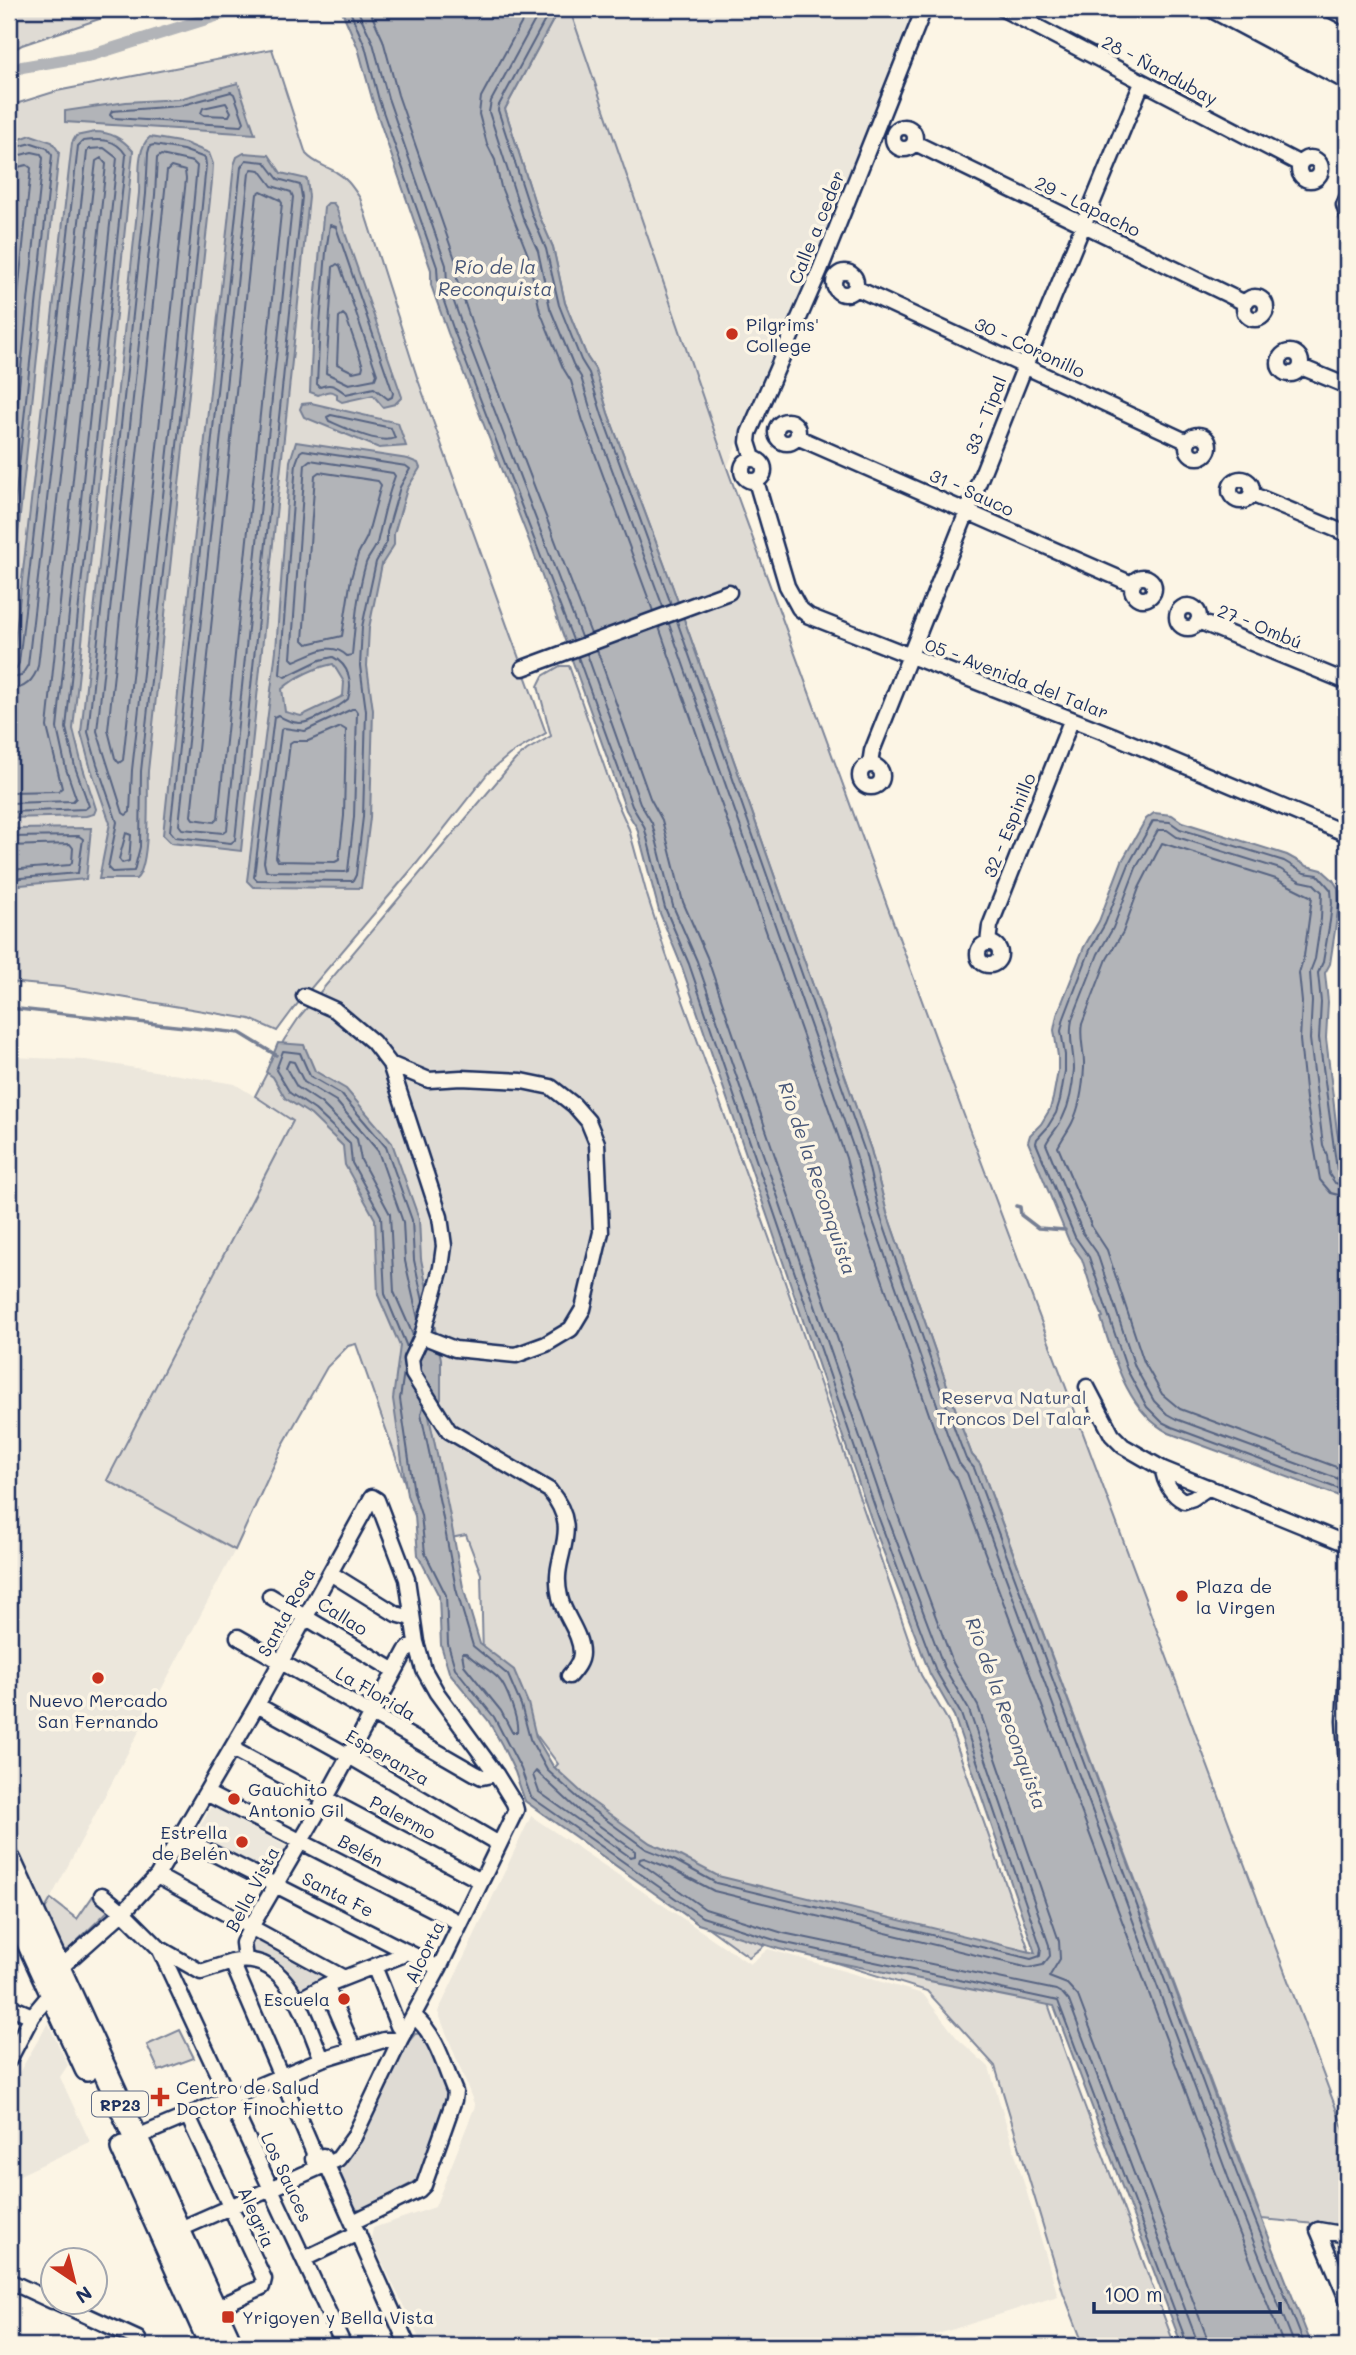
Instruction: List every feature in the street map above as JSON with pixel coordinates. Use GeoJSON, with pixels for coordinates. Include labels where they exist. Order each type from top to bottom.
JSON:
{"type":"FeatureCollection","features":[{"type":"Feature","properties":{"kind":"main road"},"geometry":{"type":"LineString","coordinates":[[1217,9],[1347,78]]}},
{"type":"Feature","properties":{"kind":"main road"},"geometry":{"type":"LineString","coordinates":[[1255,9],[1347,56]]}},
{"type":"Feature","properties":{"kind":"main road"},"geometry":{"type":"LineString","coordinates":[[1287,9],[1347,41]]}},
{"type":"Feature","properties":{"kind":"main road"},"geometry":{"type":"LineString","coordinates":[[1318,43],[1347,63]]}},
{"type":"Feature","properties":{"kind":"main road","name":"RP23"},"geometry":{"type":"LineString","coordinates":[[9,1861],[59,1969],[212,2346]]}},
{"type":"Feature","properties":{"kind":"main road","name":"RP23"},"geometry":{"type":"LineString","coordinates":[[9,1899],[52,1992],[128,2141],[177,2226],[231,2346]]}},
{"type":"Feature","properties":{"kind":"street","name":"Calle a ceder"},"geometry":{"type":"LineString","coordinates":[[756,481],[748,480],[742,471],[746,461],[753,458],[748,442],[749,433],[820,270],[924,9]]}},
{"type":"Feature","properties":{"kind":"street","name":"28 - Ñandubay"},"geometry":{"type":"LineString","coordinates":[[1003,9],[1300,163]]}},
{"type":"Feature","properties":{"kind":"street","name":"33 - Tipal"},"geometry":{"type":"LineString","coordinates":[[870,764],[872,751],[1142,83]]}},
{"type":"Feature","properties":{"kind":"street","name":"29 - Lapacho"},"geometry":{"type":"LineString","coordinates":[[915,143],[1245,303]]}},
{"type":"Feature","properties":{"kind":"street"},"geometry":{"type":"LineString","coordinates":[[1347,198],[1344,205],[1347,215]]}},
{"type":"Feature","properties":{"kind":"street","name":"30 - Coronillo"},"geometry":{"type":"LineString","coordinates":[[856,288],[1188,442]]}},
{"type":"Feature","properties":{"kind":"street"},"geometry":{"type":"LineString","coordinates":[[1301,367],[1347,386]]}},
{"type":"Feature","properties":{"kind":"street","name":"31 - Sauco"},"geometry":{"type":"LineString","coordinates":[[797,437],[1132,584]]}},
{"type":"Feature","properties":{"kind":"street","name":"05 - Avenida del Talar"},"geometry":{"type":"LineString","coordinates":[[756,481],[788,586],[799,608],[809,616],[1124,741],[1347,834]]}},
{"type":"Feature","properties":{"kind":"street"},"geometry":{"type":"LineString","coordinates":[[1251,494],[1347,534]]}},
{"type":"Feature","properties":{"kind":"street"},"geometry":{"type":"LineString","coordinates":[[523,668],[729,592]]}},
{"type":"Feature","properties":{"kind":"street","name":"27 - Ombú"},"geometry":{"type":"LineString","coordinates":[[1198,621],[1347,682]]}},
{"type":"Feature","properties":{"kind":"street","name":"32 - Espinillo"},"geometry":{"type":"LineString","coordinates":[[988,943],[990,926],[1071,721]]}},
{"type":"Feature","properties":{"kind":"street"},"geometry":{"type":"LineString","coordinates":[[304,996],[335,1010],[373,1042],[390,1064],[440,1217],[444,1246],[441,1268],[422,1336],[411,1359],[413,1374],[449,1431],[549,1490],[560,1504],[566,1519],[566,1538],[558,1583],[560,1599],[579,1640],[581,1654],[577,1667],[569,1676]]}},
{"type":"Feature","properties":{"kind":"street"},"geometry":{"type":"LineString","coordinates":[[390,1064],[429,1080],[461,1078],[522,1081],[551,1087],[574,1105],[588,1121],[597,1143],[601,1232],[583,1309],[571,1329],[547,1344],[516,1355],[455,1349],[422,1336]]}},
{"type":"Feature","properties":{"kind":"street"},"geometry":{"type":"LineString","coordinates":[[1087,1387],[1112,1434],[1123,1446],[1163,1469],[1347,1544]]}},
{"type":"Feature","properties":{"kind":"street"},"geometry":{"type":"LineString","coordinates":[[1163,1469],[1172,1492],[1184,1501],[1209,1487]]}},
{"type":"Feature","properties":{"kind":"street","name":"Santa Rosa"},"geometry":{"type":"LineString","coordinates":[[59,1969],[123,1912],[157,1876],[257,1705],[372,1497],[377,1500],[407,1579],[411,1618],[424,1670],[437,1693],[496,1774]]}},
{"type":"Feature","properties":{"kind":"street"},"geometry":{"type":"LineString","coordinates":[[330,1573],[396,1614],[411,1618]]}},
{"type":"Feature","properties":{"kind":"street","name":"Callao"},"geometry":{"type":"LineString","coordinates":[[270,1596],[395,1671]]}},
{"type":"Feature","properties":{"kind":"street","name":"La Florida"},"geometry":{"type":"LineString","coordinates":[[239,1637],[482,1777],[496,1774]]}},
{"type":"Feature","properties":{"kind":"street","name":"Bella Vista"},"geometry":{"type":"LineString","coordinates":[[239,1961],[251,1927],[326,1798],[406,1651],[416,1642]]}},
{"type":"Feature","properties":{"kind":"street"},"geometry":{"type":"LineString","coordinates":[[1347,1669],[1344,1721],[1347,1768]]}},
{"type":"Feature","properties":{"kind":"street","name":"Esperanza"},"geometry":{"type":"LineString","coordinates":[[257,1705],[499,1844]]}},
{"type":"Feature","properties":{"kind":"street","name":"Palermo"},"geometry":{"type":"LineString","coordinates":[[232,1749],[481,1881]]}},
{"type":"Feature","properties":{"kind":"street","name":"Alcorta"},"geometry":{"type":"LineString","coordinates":[[177,2226],[320,2160],[338,2159],[354,2137],[402,2035],[439,1968],[516,1810],[496,1774]]}},
{"type":"Feature","properties":{"kind":"street","name":"Belén"},"geometry":{"type":"LineString","coordinates":[[206,1793],[460,1923]]}},
{"type":"Feature","properties":{"kind":"street","name":"Santa Fe"},"geometry":{"type":"LineString","coordinates":[[181,1836],[439,1968]]}},
{"type":"Feature","properties":{"kind":"street"},"geometry":{"type":"LineString","coordinates":[[157,1876],[344,1978]]}},
{"type":"Feature","properties":{"kind":"street","name":"Los Sauces"},"geometry":{"type":"LineString","coordinates":[[102,1895],[159,1948],[201,1972]]}},
{"type":"Feature","properties":{"kind":"street","name":"Los Sauces"},"geometry":{"type":"LineString","coordinates":[[159,1948],[344,2346]]}},
{"type":"Feature","properties":{"kind":"street"},"geometry":{"type":"LineString","coordinates":[[297,2001],[326,1985],[406,1951]]}},
{"type":"Feature","properties":{"kind":"street"},"geometry":{"type":"LineString","coordinates":[[176,1983],[201,1972],[239,1961],[255,1960],[281,1974],[297,2001],[322,2059]]}},
{"type":"Feature","properties":{"kind":"street"},"geometry":{"type":"LineString","coordinates":[[239,1961],[280,2075],[314,2153],[355,2228],[408,2346]]}},
{"type":"Feature","properties":{"kind":"street"},"geometry":{"type":"LineString","coordinates":[[128,2141],[280,2075],[353,2048],[402,2035],[374,1966]]}},
{"type":"Feature","properties":{"kind":"street"},"geometry":{"type":"LineString","coordinates":[[9,2060],[32,2016],[52,1992],[59,1969]]}},
{"type":"Feature","properties":{"kind":"street"},"geometry":{"type":"LineString","coordinates":[[326,1985],[353,2048]]}},
{"type":"Feature","properties":{"kind":"street"},"geometry":{"type":"LineString","coordinates":[[9,2006],[32,2016]]}},
{"type":"Feature","properties":{"kind":"street"},"geometry":{"type":"LineString","coordinates":[[304,2259],[424,2185],[455,2092],[428,2030],[414,2016]]}},
{"type":"Feature","properties":{"kind":"street","name":"Alegria"},"geometry":{"type":"LineString","coordinates":[[188,2116],[264,2283],[262,2287],[214,2309]]}},
{"type":"Feature","properties":{"kind":"street"},"geometry":{"type":"LineString","coordinates":[[1347,2235],[1318,2230],[1347,2300]]}},
{"type":"Feature","properties":{"kind":"street"},"geometry":{"type":"LineString","coordinates":[[9,2281],[38,2294]]}},
{"type":"Feature","properties":{"kind":"street"},"geometry":{"type":"LineString","coordinates":[[86,2316],[138,2339],[135,2346]]}},
{"type":"Feature","properties":{"kind":"shaded area","name":"Pilgrims' College"},"geometry":{"type":"Polygon","coordinates":[[[574,9],[917,9],[727,468],[577,32],[572,16],[574,9]]]}},
{"type":"Feature","properties":{"kind":"shaded area"},"geometry":{"type":"Polygon","coordinates":[[[9,1057],[86,1060],[235,1084],[294,1121],[107,1480],[235,1550],[44,1911],[9,1833],[9,1057]]]}},
{"type":"Feature","properties":{"kind":"shaded area","name":"Estrella de Belén"},"geometry":{"type":"Polygon","coordinates":[[[212,1805],[289,1848],[273,1878],[194,1837],[212,1805]]]}},
{"type":"Feature","properties":{"kind":"shaded area"},"geometry":{"type":"Polygon","coordinates":[[[531,1816],[750,1964],[768,1949],[923,1994],[957,2038],[989,2067],[1058,2296],[900,2346],[423,2346],[371,2239],[373,2228],[435,2207],[475,2106],[438,2012],[531,1816]]]}},
{"type":"Feature","properties":{"kind":"shaded area"},"geometry":{"type":"Polygon","coordinates":[[[48,2023],[68,2065],[60,2077],[90,2142],[9,2180],[9,2090],[48,2023]]]}},
{"type":"Feature","properties":{"kind":"green space"},"geometry":{"type":"Polygon","coordinates":[[[9,9],[129,9],[22,45],[9,52],[9,9]]]}},
{"type":"Feature","properties":{"kind":"green space","name":"Reserva Natural Troncos Del Talar"},"geometry":{"type":"Polygon","coordinates":[[[559,9],[572,16],[727,468],[962,1110],[1347,2138],[1347,2227],[1262,2219],[980,1464],[972,1455],[963,1431],[887,1213],[871,1150],[673,588],[608,413],[595,370],[565,303],[553,247],[538,213],[505,109],[559,9]]]}},
{"type":"Feature","properties":{"kind":"green space"},"geometry":{"type":"Polygon","coordinates":[[[272,49],[306,154],[343,177],[360,198],[417,377],[546,733],[509,755],[488,773],[277,1031],[250,1019],[62,987],[9,982],[9,106],[57,91],[272,49]]]}},
{"type":"Feature","properties":{"kind":"green space"},"geometry":{"type":"Polygon","coordinates":[[[560,666],[569,666],[616,800],[629,829],[666,954],[779,1265],[921,1675],[948,1721],[1076,2083],[1175,2346],[1084,2346],[1063,2292],[995,2066],[927,1991],[769,1942],[749,1957],[528,1797],[558,1764],[483,1657],[481,1574],[466,1535],[426,1543],[356,1344],[348,1346],[327,1367],[284,1443],[235,1550],[107,1480],[293,1121],[255,1096],[284,1040],[300,1016],[515,760],[551,736],[538,686],[543,676],[560,666]]]}},
{"type":"Feature","properties":{"kind":"green space"},"geometry":{"type":"Polygon","coordinates":[[[95,1893],[113,1906],[69,1949],[61,1952],[44,1911],[51,1899],[77,1919],[95,1893]]]}},
{"type":"Feature","properties":{"kind":"green space"},"geometry":{"type":"Polygon","coordinates":[[[253,1940],[259,1940],[327,1975],[328,1979],[302,1992],[297,1991],[286,1971],[250,1952],[253,1940]]]}},
{"type":"Feature","properties":{"kind":"green space"},"geometry":{"type":"Polygon","coordinates":[[[180,2030],[194,2058],[159,2071],[147,2045],[180,2030]]]}},
{"type":"Feature","properties":{"kind":"green space"},"geometry":{"type":"Polygon","coordinates":[[[423,2033],[451,2093],[420,2179],[362,2210],[351,2207],[337,2172],[359,2143],[409,2041],[415,2034],[423,2033]]]}},
{"type":"Feature","properties":{"kind":"water","name":"Río de la Reconquista"},"geometry":{"type":"Polygon","coordinates":[[[341,9],[559,9],[505,109],[538,213],[553,247],[565,303],[587,357],[595,369],[608,413],[673,588],[871,1150],[887,1213],[963,1431],[972,1455],[980,1464],[1243,2172],[1312,2346],[1182,2346],[1054,2006],[835,1962],[779,1949],[698,1924],[525,1801],[515,1772],[488,1720],[449,1672],[441,1645],[439,1596],[418,1555],[415,1516],[407,1495],[393,1399],[400,1346],[378,1295],[375,1219],[345,1165],[343,1146],[311,1115],[285,1098],[273,1077],[266,1072],[278,1043],[304,1045],[315,1071],[346,1089],[392,1143],[419,1219],[421,1259],[441,1359],[441,1399],[428,1412],[463,1587],[480,1644],[514,1670],[528,1703],[536,1737],[553,1766],[590,1800],[650,1843],[718,1876],[1035,1953],[954,1716],[930,1674],[871,1519],[682,967],[659,911],[637,828],[626,810],[530,543],[448,333],[431,285],[431,270],[373,102],[358,48],[341,9]]]}},
{"type":"Feature","properties":{"kind":"water"},"geometry":{"type":"Polygon","coordinates":[[[238,83],[255,134],[65,122],[65,111],[126,102],[179,99],[238,83]]]}},
{"type":"Feature","properties":{"kind":"water"},"geometry":{"type":"Polygon","coordinates":[[[95,132],[116,137],[133,151],[73,729],[96,809],[94,814],[86,816],[9,818],[9,693],[72,143],[76,136],[95,132]]]}},
{"type":"Feature","properties":{"kind":"water"},"geometry":{"type":"Polygon","coordinates":[[[31,135],[52,142],[59,152],[9,618],[9,143],[31,135]]]}},
{"type":"Feature","properties":{"kind":"water"},"geometry":{"type":"Polygon","coordinates":[[[150,137],[185,143],[209,153],[213,164],[212,181],[148,771],[144,860],[136,879],[99,879],[110,823],[81,733],[140,163],[143,148],[150,137]]]}},
{"type":"Feature","properties":{"kind":"water"},"geometry":{"type":"Polygon","coordinates":[[[244,153],[269,155],[281,173],[307,179],[309,197],[241,851],[171,843],[163,835],[234,165],[237,157],[244,153]]]}},
{"type":"Feature","properties":{"kind":"water"},"geometry":{"type":"Polygon","coordinates":[[[333,203],[336,207],[402,397],[395,404],[383,407],[373,395],[342,402],[334,393],[318,395],[310,392],[313,323],[324,207],[333,203]]]}},
{"type":"Feature","properties":{"kind":"water"},"geometry":{"type":"Polygon","coordinates":[[[311,403],[398,423],[406,446],[379,448],[304,417],[300,409],[302,404],[311,403]]]}},
{"type":"Feature","properties":{"kind":"water"},"geometry":{"type":"Polygon","coordinates":[[[296,442],[408,459],[418,463],[420,468],[407,489],[394,534],[394,545],[382,564],[369,628],[367,666],[373,710],[370,818],[361,888],[253,887],[247,881],[276,650],[290,461],[296,442]],[[333,664],[306,674],[282,689],[285,712],[301,716],[343,696],[344,682],[333,664]]]}},
{"type":"Feature","properties":{"kind":"water"},"geometry":{"type":"Polygon","coordinates":[[[1154,813],[1172,815],[1182,822],[1287,855],[1307,866],[1322,870],[1338,888],[1339,904],[1330,964],[1325,973],[1328,1002],[1326,1038],[1337,1131],[1347,1181],[1347,1499],[1169,1433],[1143,1412],[1117,1367],[1082,1259],[1069,1241],[1028,1142],[1030,1135],[1050,1109],[1053,1098],[1058,1071],[1054,1030],[1057,1015],[1084,947],[1099,921],[1122,861],[1146,819],[1154,813]]]}},
{"type":"Feature","properties":{"kind":"water"},"geometry":{"type":"Polygon","coordinates":[[[91,828],[86,879],[10,886],[12,829],[91,828]]]}},
{"type":"Feature","properties":{"kind":"waterway"},"geometry":{"type":"LineString","coordinates":[[9,74],[22,67],[92,55],[238,9]]}},
{"type":"Feature","properties":{"kind":"waterway"},"geometry":{"type":"LineString","coordinates":[[9,1008],[240,1033],[276,1055]]}},
{"type":"Feature","properties":{"kind":"waterway"},"geometry":{"type":"LineString","coordinates":[[1016,1206],[1020,1207],[1021,1215],[1038,1228],[1065,1230]]}},
{"type":"Feature","properties":{"kind":"railway"},"geometry":{"type":"LineString","coordinates":[[1336,9],[1347,14]]}},
{"type":"Feature","properties":{"kind":"place","name":"Pilgrims' College"},"geometry":{"type":"Point","coordinates":[732,334]}},
{"type":"Feature","properties":{"kind":"place","name":"Plaza de la Virgen"},"geometry":{"type":"Point","coordinates":[1182,1596]}},
{"type":"Feature","properties":{"kind":"place","name":"Nuevo Mercado San Fernando"},"geometry":{"type":"Point","coordinates":[98,1678]}},
{"type":"Feature","properties":{"kind":"place","name":"Gauchito Antonio Gil"},"geometry":{"type":"Point","coordinates":[234,1799]}},
{"type":"Feature","properties":{"kind":"place","name":"Estrella de Belén"},"geometry":{"type":"Point","coordinates":[242,1842]}},
{"type":"Feature","properties":{"kind":"place","name":"Escuela"},"geometry":{"type":"Point","coordinates":[344,1999]}},
{"type":"Feature","properties":{"kind":"place","name":"Centro de Salud Doctor Finochietto"},"geometry":{"type":"Point","coordinates":[160,2097]}},
{"type":"Feature","properties":{"kind":"place","name":"Yrigoyen y Bella Vista"},"geometry":{"type":"Point","coordinates":[228,2317]}}]}
